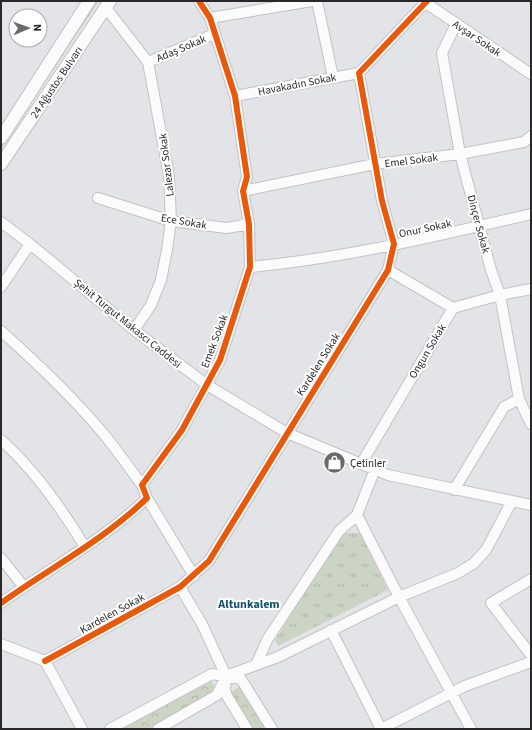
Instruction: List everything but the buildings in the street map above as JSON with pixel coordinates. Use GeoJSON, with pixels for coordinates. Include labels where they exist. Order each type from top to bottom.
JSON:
{"type":"FeatureCollection","features":[{"type":"Feature","properties":{"kind":"main road","name":"24 Ağustos Bulvarı"},"geometry":{"type":"LineString","coordinates":[[1,138],[90,1]]}},
{"type":"Feature","properties":{"kind":"main road","name":"24 Ağustos Bulvarı"},"geometry":{"type":"LineString","coordinates":[[1,164],[108,5]]}},
{"type":"Feature","properties":{"kind":"street","name":"Emek Sokak"},"geometry":{"type":"LineString","coordinates":[[142,484],[182,430],[220,360],[250,267],[249,224],[243,191],[247,176],[235,96],[210,18],[199,1]]}},
{"type":"Feature","properties":{"kind":"street","name":"Adaş Sokak"},"geometry":{"type":"LineString","coordinates":[[210,18],[312,1]]}},
{"type":"Feature","properties":{"kind":"street"},"geometry":{"type":"LineString","coordinates":[[317,1],[333,77]]}},
{"type":"Feature","properties":{"kind":"street"},"geometry":{"type":"LineString","coordinates":[[359,73],[425,2]]}},
{"type":"Feature","properties":{"kind":"street","name":"Avşar Sokak"},"geometry":{"type":"LineString","coordinates":[[425,2],[531,74]]}},
{"type":"Feature","properties":{"kind":"street","name":"Lalezar Sokak"},"geometry":{"type":"LineString","coordinates":[[108,5],[148,62],[164,142],[169,176],[171,221],[161,280],[151,305],[134,330]]}},
{"type":"Feature","properties":{"kind":"street","name":"Dinçer Sokak"},"geometry":{"type":"LineString","coordinates":[[456,24],[442,53],[460,154],[491,270],[500,295],[519,399],[531,424]]}},
{"type":"Feature","properties":{"kind":"street","name":"Adaş Sokak"},"geometry":{"type":"LineString","coordinates":[[148,62],[214,34]]}},
{"type":"Feature","properties":{"kind":"street","name":"Havakadın Sokak"},"geometry":{"type":"LineString","coordinates":[[235,96],[359,73]]}},
{"type":"Feature","properties":{"kind":"street","name":"Kardelen Sokak"},"geometry":{"type":"LineString","coordinates":[[45,661],[180,587],[209,561],[388,270],[394,244],[382,201],[359,73]]}},
{"type":"Feature","properties":{"kind":"street","name":"Emel Sokak"},"geometry":{"type":"LineString","coordinates":[[243,191],[375,164],[460,154],[524,142],[531,136]]}},
{"type":"Feature","properties":{"kind":"street","name":"Ece Sokak"},"geometry":{"type":"LineString","coordinates":[[98,198],[171,221],[227,228],[249,224]]}},
{"type":"Feature","properties":{"kind":"street","name":"Onur Sokak"},"geometry":{"type":"LineString","coordinates":[[250,267],[303,262],[480,226],[531,214]]}},
{"type":"Feature","properties":{"kind":"street","name":"Şehit Turgut Makascı Caddesi"},"geometry":{"type":"LineString","coordinates":[[1,222],[30,244],[134,330],[207,385],[287,433],[361,464],[406,480],[531,505]]}},
{"type":"Feature","properties":{"kind":"street"},"geometry":{"type":"LineString","coordinates":[[1,287],[30,244]]}},
{"type":"Feature","properties":{"kind":"street"},"geometry":{"type":"LineString","coordinates":[[388,270],[453,308],[500,295],[531,289]]}},
{"type":"Feature","properties":{"kind":"street","name":"Ongun Sokak"},"geometry":{"type":"LineString","coordinates":[[361,464],[453,308]]}},
{"type":"Feature","properties":{"kind":"street"},"geometry":{"type":"LineString","coordinates":[[1,331],[52,379],[106,438],[142,484],[148,498],[194,576]]}},
{"type":"Feature","properties":{"kind":"street"},"geometry":{"type":"LineString","coordinates":[[454,490],[504,407],[519,399]]}},
{"type":"Feature","properties":{"kind":"street"},"geometry":{"type":"LineString","coordinates":[[1,440],[16,453],[42,485],[85,547]]}},
{"type":"Feature","properties":{"kind":"street"},"geometry":{"type":"LineString","coordinates":[[256,665],[267,640],[339,531],[357,515],[375,469]]}},
{"type":"Feature","properties":{"kind":"street"},"geometry":{"type":"LineString","coordinates":[[1,603],[133,513],[148,498]]}},
{"type":"Feature","properties":{"kind":"street"},"geometry":{"type":"LineString","coordinates":[[163,728],[217,695],[226,676],[278,656],[399,597],[458,573],[474,563],[486,550],[512,501]]}},
{"type":"Feature","properties":{"kind":"street"},"geometry":{"type":"LineString","coordinates":[[357,515],[399,597],[471,729]]}},
{"type":"Feature","properties":{"kind":"street"},"geometry":{"type":"LineString","coordinates":[[1,558],[24,587]]}},
{"type":"Feature","properties":{"kind":"street"},"geometry":{"type":"LineString","coordinates":[[531,579],[491,603],[531,655]]}},
{"type":"Feature","properties":{"kind":"street"},"geometry":{"type":"LineString","coordinates":[[180,587],[202,624],[226,676],[225,690],[227,696],[247,729]]}},
{"type":"Feature","properties":{"kind":"street"},"geometry":{"type":"LineString","coordinates":[[331,630],[381,729],[464,686],[531,662]]}},
{"type":"Feature","properties":{"kind":"street"},"geometry":{"type":"LineString","coordinates":[[1,644],[45,661],[82,729]]}},
{"type":"Feature","properties":{"kind":"street"},"geometry":{"type":"LineString","coordinates":[[110,729],[212,674],[241,679],[272,729]]}},
{"type":"Feature","properties":{"kind":"green space"},"geometry":{"type":"Polygon","coordinates":[[[94,1],[99,1],[1,148],[1,139],[94,1]]]}},
{"type":"Feature","properties":{"kind":"green space"},"geometry":{"type":"Polygon","coordinates":[[[342,533],[360,533],[388,590],[278,646],[275,640],[342,533]]]}},
{"type":"Feature","properties":{"kind":"green space"},"geometry":{"type":"Polygon","coordinates":[[[210,680],[215,687],[215,694],[150,729],[117,729],[210,680]]]}},
{"type":"Feature","properties":{"kind":"green space"},"geometry":{"type":"Polygon","coordinates":[[[241,687],[268,729],[252,729],[231,695],[233,691],[241,687]]]}},
{"type":"Feature","properties":{"kind":"cycle path"},"geometry":{"type":"LineString","coordinates":[[1,603],[95,540],[147,498],[142,485],[182,430],[220,360],[250,267],[249,224],[243,191],[247,177],[235,96],[210,18],[199,1]]}},
{"type":"Feature","properties":{"kind":"cycle path"},"geometry":{"type":"LineString","coordinates":[[45,661],[180,587],[209,561],[388,270],[394,244],[382,201],[359,73],[427,1]]}},
{"type":"Feature","properties":{"kind":"place","name":"Çetinler"},"geometry":{"type":"Point","coordinates":[334,463]}},
{"type":"Feature","properties":{"kind":"district","name":"Altunkalem"},"geometry":{"type":"Point","coordinates":[249,604]}}]}
